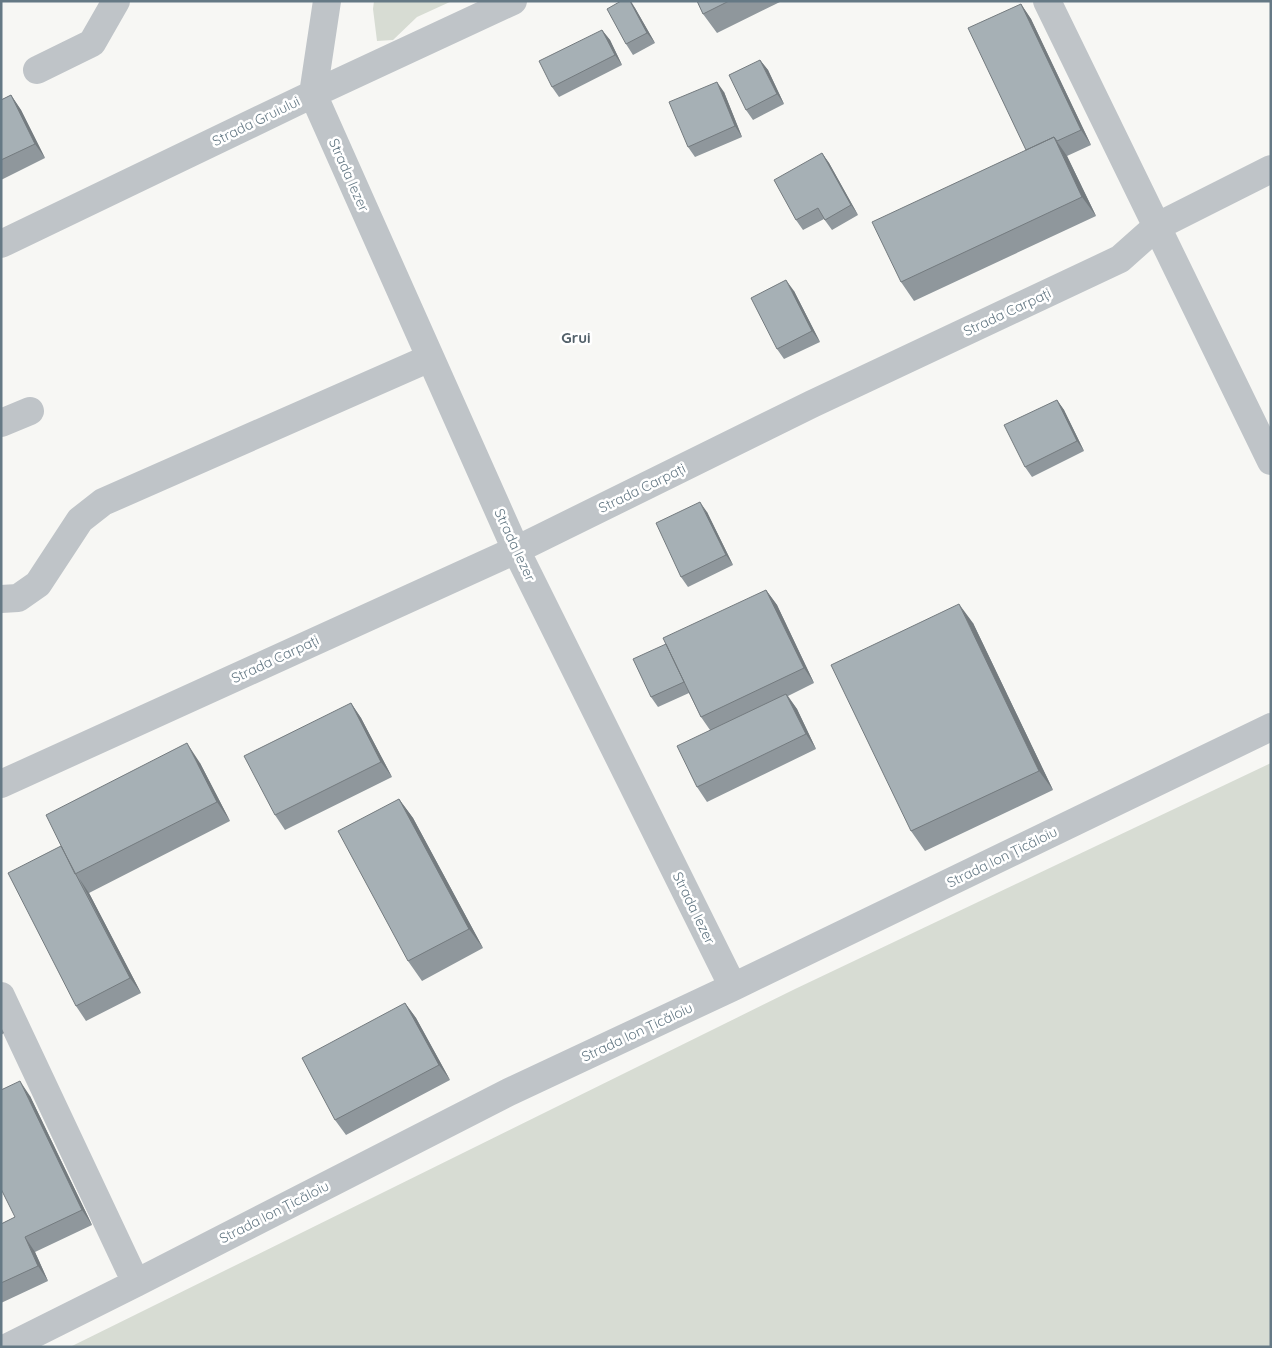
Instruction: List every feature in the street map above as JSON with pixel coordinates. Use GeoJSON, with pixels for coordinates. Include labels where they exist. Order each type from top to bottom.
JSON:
{"type":"FeatureCollection","features":[{"type":"Feature","properties":{"kind":"street"},"geometry":{"type":"LineString","coordinates":[[37,70],[92,43],[116,1]]}},
{"type":"Feature","properties":{"kind":"street"},"geometry":{"type":"LineString","coordinates":[[313,94],[327,1]]}},
{"type":"Feature","properties":{"kind":"street","name":"Strada Gruiului"},"geometry":{"type":"LineString","coordinates":[[1,244],[313,94],[513,1]]}},
{"type":"Feature","properties":{"kind":"street"},"geometry":{"type":"LineString","coordinates":[[1048,1],[1271,461]]}},
{"type":"Feature","properties":{"kind":"street","name":"Strada Iezer"},"geometry":{"type":"LineString","coordinates":[[313,94],[516,550],[733,987]]}},
{"type":"Feature","properties":{"kind":"street","name":"Strada Carpați"},"geometry":{"type":"LineString","coordinates":[[1,784],[516,550],[812,404],[1120,259],[1156,227],[1271,170]]}},
{"type":"Feature","properties":{"kind":"street"},"geometry":{"type":"LineString","coordinates":[[1,599],[18,598],[38,584],[60,547],[80,520],[103,502],[430,358]]}},
{"type":"Feature","properties":{"kind":"street"},"geometry":{"type":"LineString","coordinates":[[1,423],[30,411]]}},
{"type":"Feature","properties":{"kind":"street","name":"Strada Ion Țicăloiu"},"geometry":{"type":"LineString","coordinates":[[8,1347],[509,1092],[733,987],[1271,727]]}},
{"type":"Feature","properties":{"kind":"street"},"geometry":{"type":"LineString","coordinates":[[1,996],[136,1283]]}},
{"type":"Feature","properties":{"kind":"shaded area"},"geometry":{"type":"Polygon","coordinates":[[[374,1],[452,1],[417,17],[393,40],[377,41],[373,9],[374,1]]]}},
{"type":"Feature","properties":{"kind":"shaded area"},"geometry":{"type":"Polygon","coordinates":[[[1271,763],[1271,1347],[70,1347],[795,989],[1271,763]]]}},
{"type":"Feature","properties":{"kind":"building"},"geometry":{"type":"Polygon","coordinates":[[[621,1],[630,1],[647,33],[626,44],[607,9],[621,1]]]}},
{"type":"Feature","properties":{"kind":"building"},"geometry":{"type":"Polygon","coordinates":[[[697,1],[729,1],[703,14],[697,1]]]}},
{"type":"Feature","properties":{"kind":"building"},"geometry":{"type":"Polygon","coordinates":[[[1021,4],[1081,130],[1057,141],[1054,137],[1026,150],[968,28],[1021,4]]]}},
{"type":"Feature","properties":{"kind":"building"},"geometry":{"type":"Polygon","coordinates":[[[602,30],[615,55],[552,87],[539,61],[602,30]]]}},
{"type":"Feature","properties":{"kind":"building"},"geometry":{"type":"Polygon","coordinates":[[[760,60],[777,94],[746,110],[729,75],[760,60]]]}},
{"type":"Feature","properties":{"kind":"building"},"geometry":{"type":"Polygon","coordinates":[[[717,82],[735,126],[688,147],[669,102],[717,82]]]}},
{"type":"Feature","properties":{"kind":"building"},"geometry":{"type":"Polygon","coordinates":[[[11,95],[35,144],[1,160],[1,100],[11,95]]]}},
{"type":"Feature","properties":{"kind":"building"},"geometry":{"type":"Polygon","coordinates":[[[1054,137],[1082,197],[901,282],[872,222],[1054,137]]]}},
{"type":"Feature","properties":{"kind":"building"},"geometry":{"type":"Polygon","coordinates":[[[822,153],[851,205],[825,220],[818,208],[796,220],[774,180],[822,153]]]}},
{"type":"Feature","properties":{"kind":"building"},"geometry":{"type":"Polygon","coordinates":[[[786,280],[812,331],[777,349],[751,298],[786,280]]]}},
{"type":"Feature","properties":{"kind":"building"},"geometry":{"type":"Polygon","coordinates":[[[1057,400],[1077,441],[1025,467],[1004,425],[1057,400]]]}},
{"type":"Feature","properties":{"kind":"building"},"geometry":{"type":"Polygon","coordinates":[[[700,502],[726,555],[681,577],[656,523],[700,502]]]}},
{"type":"Feature","properties":{"kind":"building"},"geometry":{"type":"Polygon","coordinates":[[[766,590],[804,668],[701,717],[663,638],[766,590]]]}},
{"type":"Feature","properties":{"kind":"building"},"geometry":{"type":"Polygon","coordinates":[[[959,604],[1039,771],[911,831],[831,665],[959,604]]]}},
{"type":"Feature","properties":{"kind":"building"},"geometry":{"type":"Polygon","coordinates":[[[666,644],[684,682],[651,697],[633,659],[666,644]]]}},
{"type":"Feature","properties":{"kind":"building"},"geometry":{"type":"Polygon","coordinates":[[[786,694],[806,734],[697,787],[677,746],[786,694]]]}},
{"type":"Feature","properties":{"kind":"building"},"geometry":{"type":"Polygon","coordinates":[[[351,703],[381,762],[275,815],[244,756],[351,703]]]}},
{"type":"Feature","properties":{"kind":"building"},"geometry":{"type":"Polygon","coordinates":[[[187,743],[217,802],[75,874],[46,815],[187,743]]]}},
{"type":"Feature","properties":{"kind":"building"},"geometry":{"type":"Polygon","coordinates":[[[399,799],[469,929],[408,961],[338,831],[399,799]]]}},
{"type":"Feature","properties":{"kind":"building"},"geometry":{"type":"Polygon","coordinates":[[[61,846],[130,978],[76,1006],[8,873],[61,846]]]}},
{"type":"Feature","properties":{"kind":"building"},"geometry":{"type":"Polygon","coordinates":[[[405,1003],[439,1065],[335,1120],[302,1058],[405,1003]]]}},
{"type":"Feature","properties":{"kind":"building"},"geometry":{"type":"Polygon","coordinates":[[[20,1081],[82,1210],[25,1237],[38,1266],[1,1283],[1,1224],[15,1217],[1,1189],[1,1090],[20,1081]]]}},
{"type":"Feature","properties":{"kind":"district","name":"Grui"},"geometry":{"type":"Point","coordinates":[576,338]}}]}
